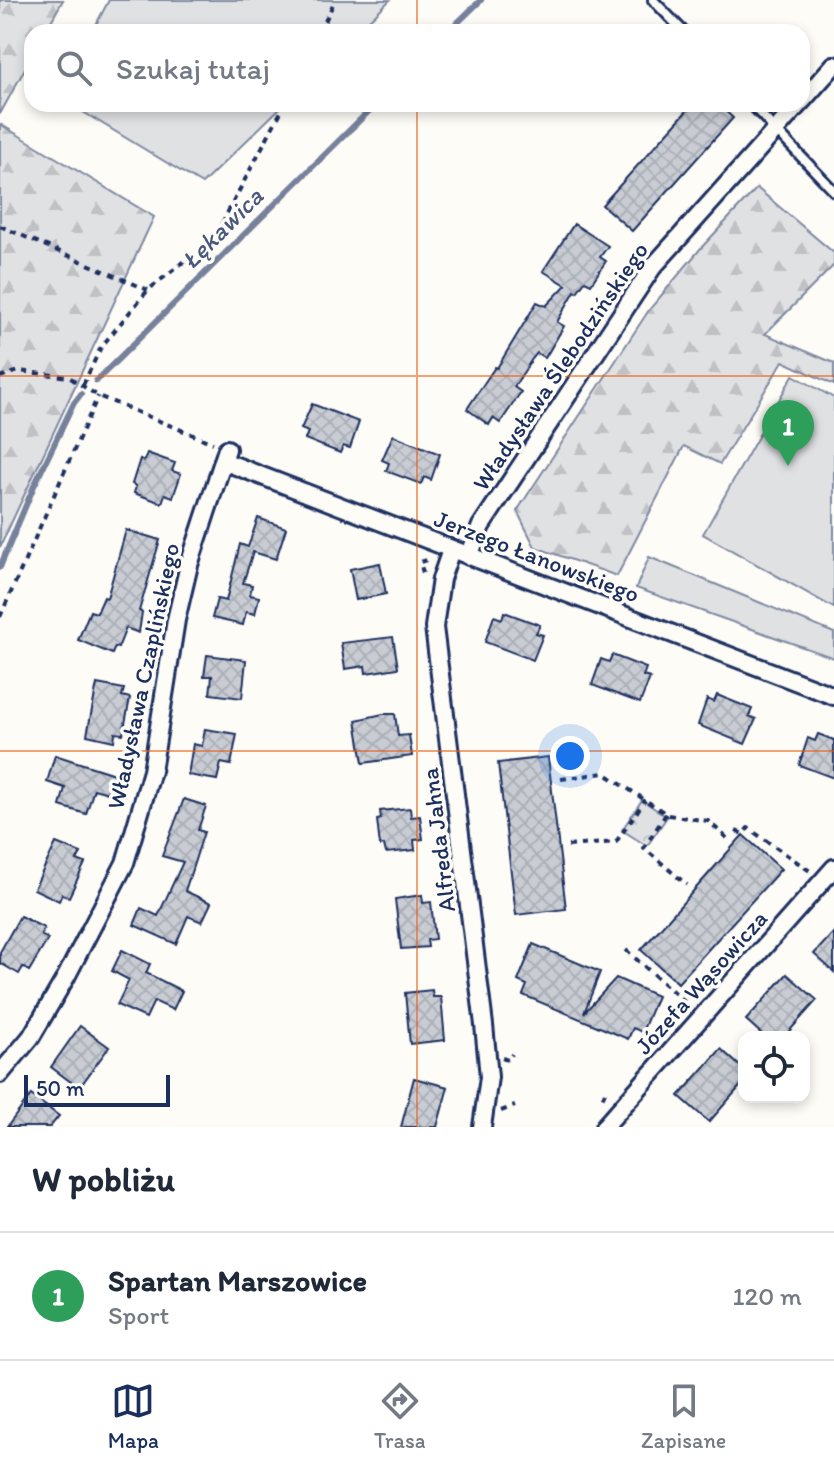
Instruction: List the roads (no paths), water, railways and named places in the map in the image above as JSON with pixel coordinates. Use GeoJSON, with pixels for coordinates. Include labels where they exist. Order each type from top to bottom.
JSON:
{"type":"FeatureCollection","features":[{"type":"Feature","properties":{"kind":"street","name":"Władysława Ślebodzińskiego"},"geometry":{"type":"LineString","coordinates":[[810,92],[834,65]]}},
{"type":"Feature","properties":{"kind":"street","name":"Władysława Ślebodzińskiego"},"geometry":{"type":"LineString","coordinates":[[469,556],[481,526],[638,288],[792,112]]}},
{"type":"Feature","properties":{"kind":"street","name":"Jerzego Łanowskiego"},"geometry":{"type":"LineString","coordinates":[[225,455],[451,550],[834,696]]}},
{"type":"Feature","properties":{"kind":"street","name":"Władysława Czaplińskiego"},"geometry":{"type":"LineString","coordinates":[[0,1074],[31,1037],[125,863],[152,771],[176,620],[189,565],[225,455]]}},
{"type":"Feature","properties":{"kind":"street","name":"Alfreda Jahna"},"geometry":{"type":"LineString","coordinates":[[451,550],[441,579],[434,627],[489,1077],[482,1127]]}},
{"type":"Feature","properties":{"kind":"street","name":"Józefa Wąsowicza"},"geometry":{"type":"LineString","coordinates":[[604,1127],[834,868]]}},
{"type":"Feature","properties":{"kind":"lane"},"geometry":{"type":"LineString","coordinates":[[653,0],[676,24]]}},
{"type":"Feature","properties":{"kind":"lane"},"geometry":{"type":"LineString","coordinates":[[759,112],[834,191]]}},
{"type":"Feature","properties":{"kind":"waterway","name":"Łękawica"},"geometry":{"type":"LineString","coordinates":[[456,24],[481,0]]}},
{"type":"Feature","properties":{"kind":"waterway","name":"Łękawica"},"geometry":{"type":"LineString","coordinates":[[96,381],[368,112]]}},
{"type":"Feature","properties":{"kind":"waterway","name":"Łękawica"},"geometry":{"type":"LineString","coordinates":[[0,567],[34,486],[81,394]]}},
{"type":"Feature","properties":{"kind":"place","name":"Spartan Marszowice"},"geometry":{"type":"Point","coordinates":[788,466]}}]}
